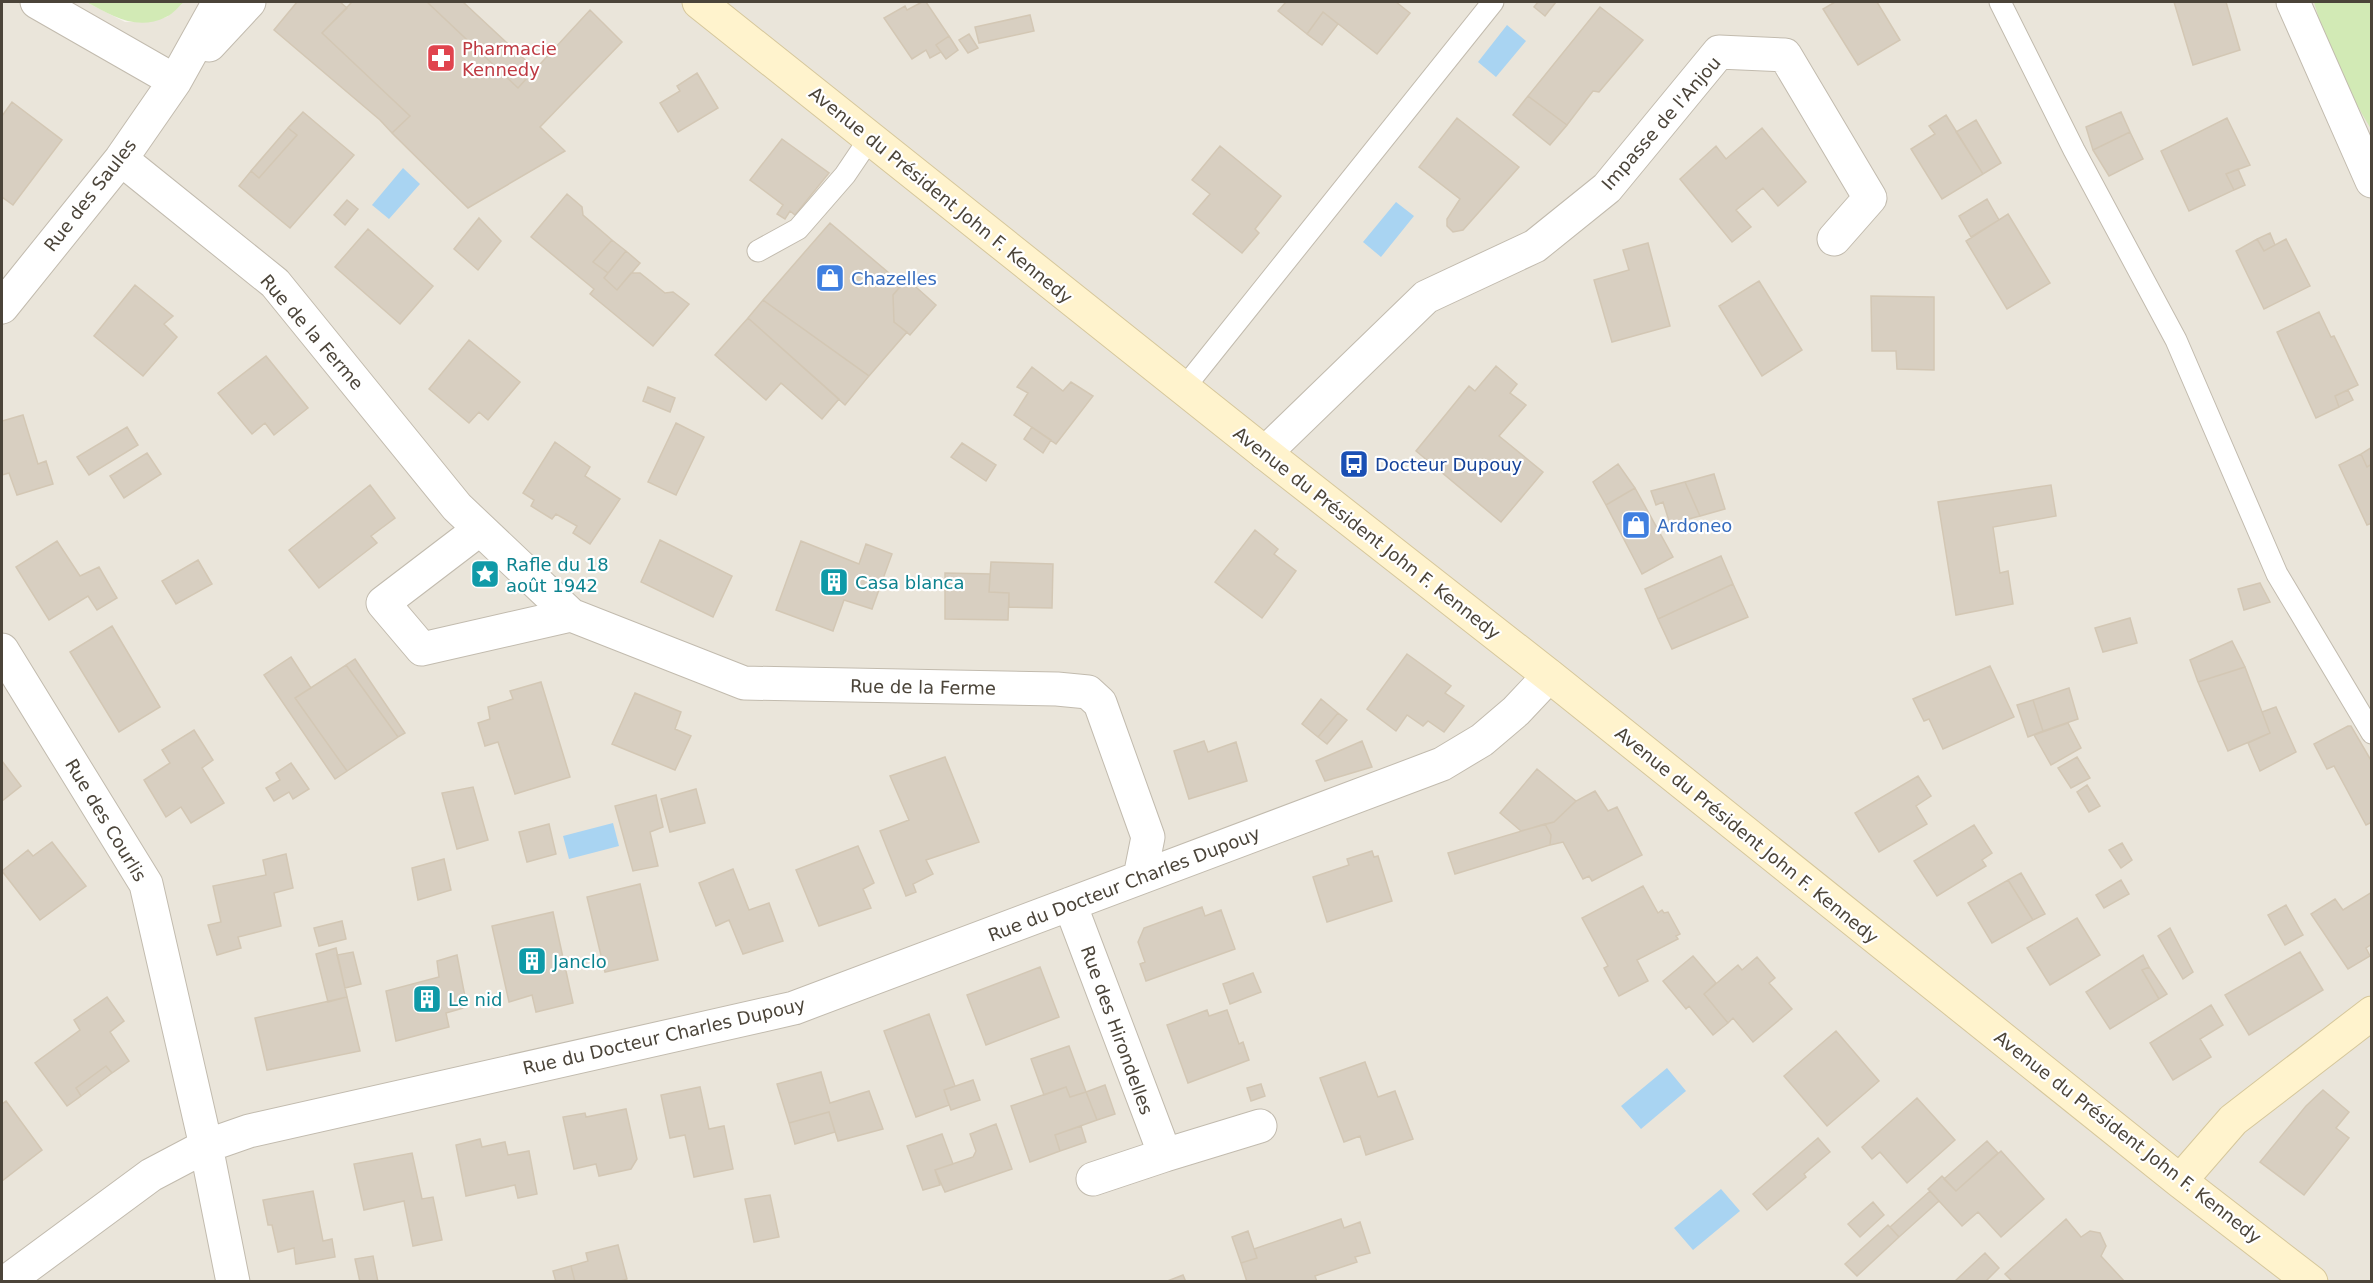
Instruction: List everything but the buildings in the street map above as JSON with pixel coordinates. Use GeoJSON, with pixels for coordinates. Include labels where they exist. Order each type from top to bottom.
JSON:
{"type":"FeatureCollection","features":[{"type":"Feature","properties":{"kind":"main road","name":"Avenue du Président John F. Kennedy"},"geometry":{"type":"LineString","coordinates":[[699,2],[1549,676],[2180,1181],[2310,1281]]}},
{"type":"Feature","properties":{"kind":"main road"},"geometry":{"type":"LineString","coordinates":[[2180,1181],[2233,1120],[2372,1013]]}},
{"type":"Feature","properties":{"kind":"street"},"geometry":{"type":"LineString","coordinates":[[37,2],[175,81]]}},
{"type":"Feature","properties":{"kind":"street","name":"Rue des Saules"},"geometry":{"type":"LineString","coordinates":[[2,307],[121,159],[175,81],[219,2]]}},
{"type":"Feature","properties":{"kind":"street","name":"Rue des Saules"},"geometry":{"type":"LineString","coordinates":[[175,81],[249,2]]}},
{"type":"Feature","properties":{"kind":"street"},"geometry":{"type":"LineString","coordinates":[[2293,2],[2371,180]]}},
{"type":"Feature","properties":{"kind":"street","name":"Impasse de l'Anjou"},"geometry":{"type":"LineString","coordinates":[[1265,453],[1426,297],[1535,246],[1607,188],[1719,52],[1785,55],[1870,198],[1834,239]]}},
{"type":"Feature","properties":{"kind":"street","name":"Rue de la Ferme"},"geometry":{"type":"LineString","coordinates":[[121,159],[275,283],[457,507],[572,615],[744,683],[1045,689],[1088,692],[1100,703],[1148,837],[1140,878]]}},
{"type":"Feature","properties":{"kind":"street"},"geometry":{"type":"LineString","coordinates":[[480,529],[383,603],[422,649],[572,615]]}},
{"type":"Feature","properties":{"kind":"street","name":"Rue des Courlis"},"geometry":{"type":"LineString","coordinates":[[2,650],[146,884],[206,1146],[233,1281]]}},
{"type":"Feature","properties":{"kind":"street","name":"Rue du Docteur Charles Dupouy"},"geometry":{"type":"LineString","coordinates":[[6,1281],[151,1175],[206,1146],[249,1131],[794,1008],[1442,764],[1482,740],[1516,711],[1549,676]]}},
{"type":"Feature","properties":{"kind":"street","name":"Rue des Hirondelles"},"geometry":{"type":"LineString","coordinates":[[1070,904],[1164,1155]]}},
{"type":"Feature","properties":{"kind":"street"},"geometry":{"type":"LineString","coordinates":[[1093,1179],[1260,1126]]}},
{"type":"Feature","properties":{"kind":"lane"},"geometry":{"type":"LineString","coordinates":[[1184,388],[1493,2]]}},
{"type":"Feature","properties":{"kind":"lane"},"geometry":{"type":"LineString","coordinates":[[2000,2],[2074,150],[2176,340],[2277,574],[2372,733]]}},
{"type":"Feature","properties":{"kind":"lane"},"geometry":{"type":"LineString","coordinates":[[759,251],[798,229],[845,175],[870,138]]}},
{"type":"Feature","properties":{"kind":"shaded area"},"geometry":{"type":"Polygon","coordinates":[[[2,2],[86,2],[125,22],[146,22],[167,17],[184,2],[2371,2],[2371,1281],[2,1282],[2,2]]]}},
{"type":"Feature","properties":{"kind":"green space"},"geometry":{"type":"Polygon","coordinates":[[[86,2],[184,2],[169,16],[144,23],[125,20],[86,2]]]}},
{"type":"Feature","properties":{"kind":"green space"},"geometry":{"type":"Polygon","coordinates":[[[2314,2],[2371,2],[2371,129],[2338,67],[2314,2]]]}},
{"type":"Feature","properties":{"kind":"water"},"geometry":{"type":"Polygon","coordinates":[[[1507,25],[1526,41],[1496,77],[1478,62],[1507,25]]]}},
{"type":"Feature","properties":{"kind":"water"},"geometry":{"type":"Polygon","coordinates":[[[403,168],[420,184],[389,219],[372,205],[403,168]]]}},
{"type":"Feature","properties":{"kind":"water"},"geometry":{"type":"Polygon","coordinates":[[[1396,202],[1414,216],[1381,257],[1363,242],[1396,202]]]}},
{"type":"Feature","properties":{"kind":"water"},"geometry":{"type":"Polygon","coordinates":[[[613,823],[619,846],[569,859],[563,836],[613,823]]]}},
{"type":"Feature","properties":{"kind":"water"},"geometry":{"type":"Polygon","coordinates":[[[1667,1068],[1686,1091],[1641,1129],[1621,1106],[1667,1068]]]}},
{"type":"Feature","properties":{"kind":"water"},"geometry":{"type":"Polygon","coordinates":[[[1721,1189],[1740,1211],[1693,1250],[1674,1228],[1721,1189]]]}},
{"type":"Feature","properties":{"kind":"place","name":"Pharmacie Kennedy"},"geometry":{"type":"Point","coordinates":[441,58]}},
{"type":"Feature","properties":{"kind":"place","name":"Chazelles"},"geometry":{"type":"Point","coordinates":[830,278]}},
{"type":"Feature","properties":{"kind":"place","name":"Docteur Dupouy"},"geometry":{"type":"Point","coordinates":[1354,464]}},
{"type":"Feature","properties":{"kind":"place","name":"Ardoneo"},"geometry":{"type":"Point","coordinates":[1636,525]}},
{"type":"Feature","properties":{"kind":"place","name":"Rafle du 18 août 1942"},"geometry":{"type":"Point","coordinates":[485,574]}},
{"type":"Feature","properties":{"kind":"place","name":"Casa blanca"},"geometry":{"type":"Point","coordinates":[834,582]}},
{"type":"Feature","properties":{"kind":"place","name":"Janclo"},"geometry":{"type":"Point","coordinates":[532,961]}},
{"type":"Feature","properties":{"kind":"place","name":"Le nid"},"geometry":{"type":"Point","coordinates":[427,999]}}]}
